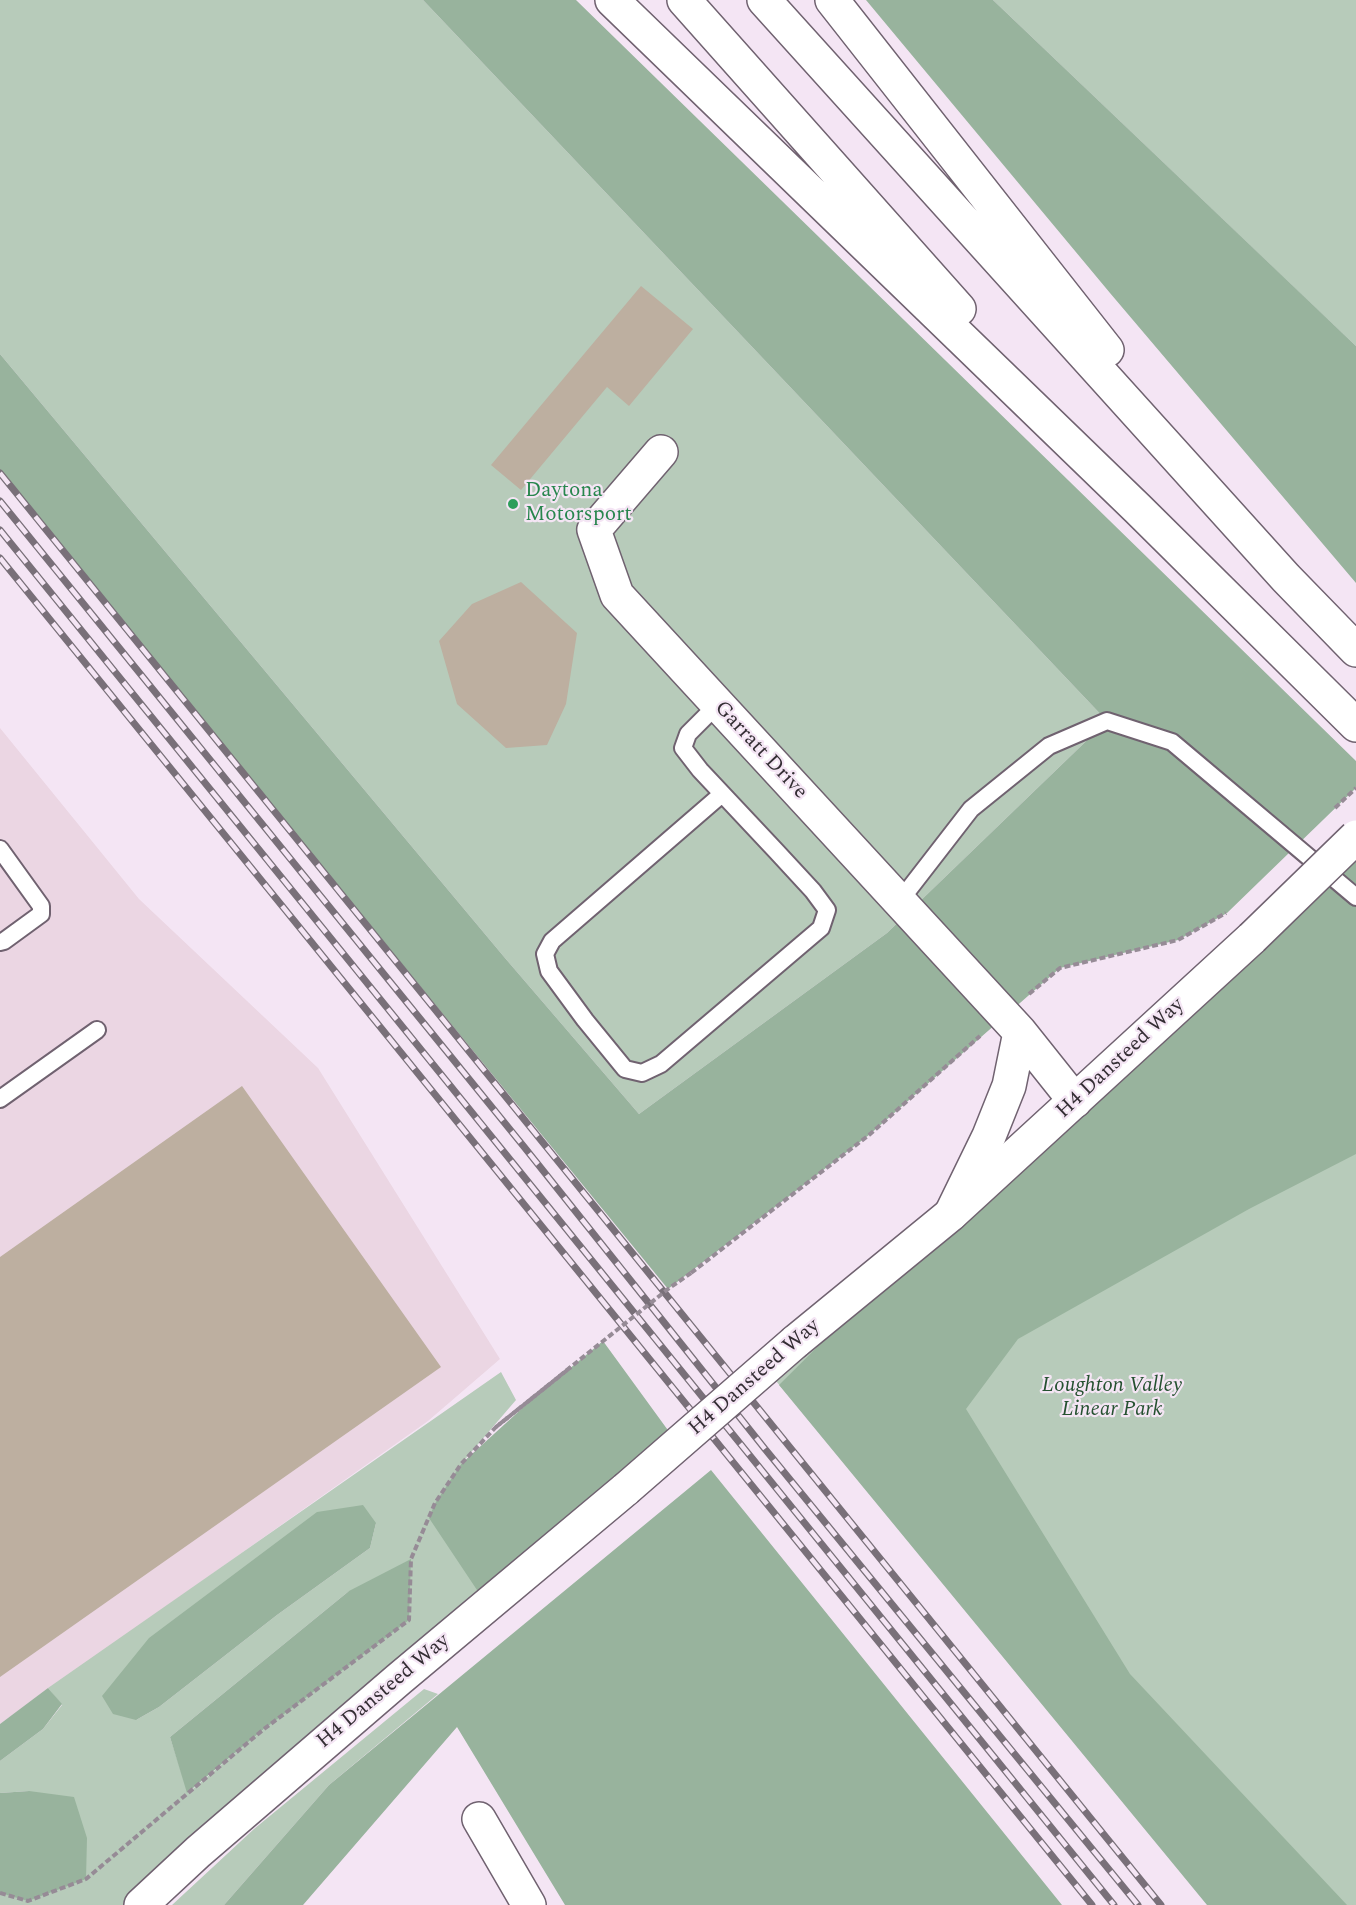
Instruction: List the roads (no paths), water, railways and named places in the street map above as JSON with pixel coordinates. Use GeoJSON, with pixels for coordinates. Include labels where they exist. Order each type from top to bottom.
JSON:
{"type":"FeatureCollection","features":[{"type":"Feature","properties":{"kind":"main road"},"geometry":{"type":"LineString","coordinates":[[612,0],[1138,509],[1356,725]]}},
{"type":"Feature","properties":{"kind":"main road"},"geometry":{"type":"LineString","coordinates":[[684,0],[1138,509]]}},
{"type":"Feature","properties":{"kind":"main road"},"geometry":{"type":"LineString","coordinates":[[764,0],[1286,578],[1356,650]]}},
{"type":"Feature","properties":{"kind":"main road"},"geometry":{"type":"LineString","coordinates":[[832,0],[1286,578]]}},
{"type":"Feature","properties":{"kind":"main road","name":"Garratt Drive"},"geometry":{"type":"LineString","coordinates":[[661,452],[594,530],[617,595],[1012,1023],[1075,1101]]}},
{"type":"Feature","properties":{"kind":"main road","name":"H4 Dansteed Way"},"geometry":{"type":"LineString","coordinates":[[141,1905],[198,1852],[390,1686],[626,1489],[795,1342],[950,1215],[1252,938],[1356,837]]}},
{"type":"Feature","properties":{"kind":"main road"},"geometry":{"type":"LineString","coordinates":[[950,1215],[989,1136],[1009,1086],[1012,1023]]}},
{"type":"Feature","properties":{"kind":"main road"},"geometry":{"type":"LineString","coordinates":[[479,1819],[529,1905]]}},
{"type":"Feature","properties":{"kind":"lane"},"geometry":{"type":"LineString","coordinates":[[717,705],[688,734],[683,748],[722,794],[813,891],[827,910],[821,928],[661,1064],[642,1073],[625,1069],[549,971],[545,954],[552,941],[722,794]]}},
{"type":"Feature","properties":{"kind":"lane"},"geometry":{"type":"LineString","coordinates":[[899,902],[971,809],[1049,746],[1107,721],[1172,742],[1356,897]]}},
{"type":"Feature","properties":{"kind":"lane"},"geometry":{"type":"LineString","coordinates":[[0,849],[42,906],[41,914],[0,942]]}},
{"type":"Feature","properties":{"kind":"lane"},"geometry":{"type":"LineString","coordinates":[[0,1099],[98,1030]]}},
{"type":"Feature","properties":{"kind":"railway"},"geometry":{"type":"LineString","coordinates":[[0,473],[1161,1905]]}},
{"type":"Feature","properties":{"kind":"railway"},"geometry":{"type":"LineString","coordinates":[[0,501],[525,1148],[765,1449],[1138,1905]]}},
{"type":"Feature","properties":{"kind":"railway"},"geometry":{"type":"LineString","coordinates":[[0,530],[1114,1905]]}},
{"type":"Feature","properties":{"kind":"railway"},"geometry":{"type":"LineString","coordinates":[[0,558],[1092,1905]]}},
{"type":"Feature","properties":{"kind":"place","name":"Daytona Motorsport"},"geometry":{"type":"Point","coordinates":[513,504]}},
{"type":"Feature","properties":{"kind":"park label","name":"Loughton Valley Linear Park"},"geometry":{"type":"Point","coordinates":[1112,1399]}}]}
